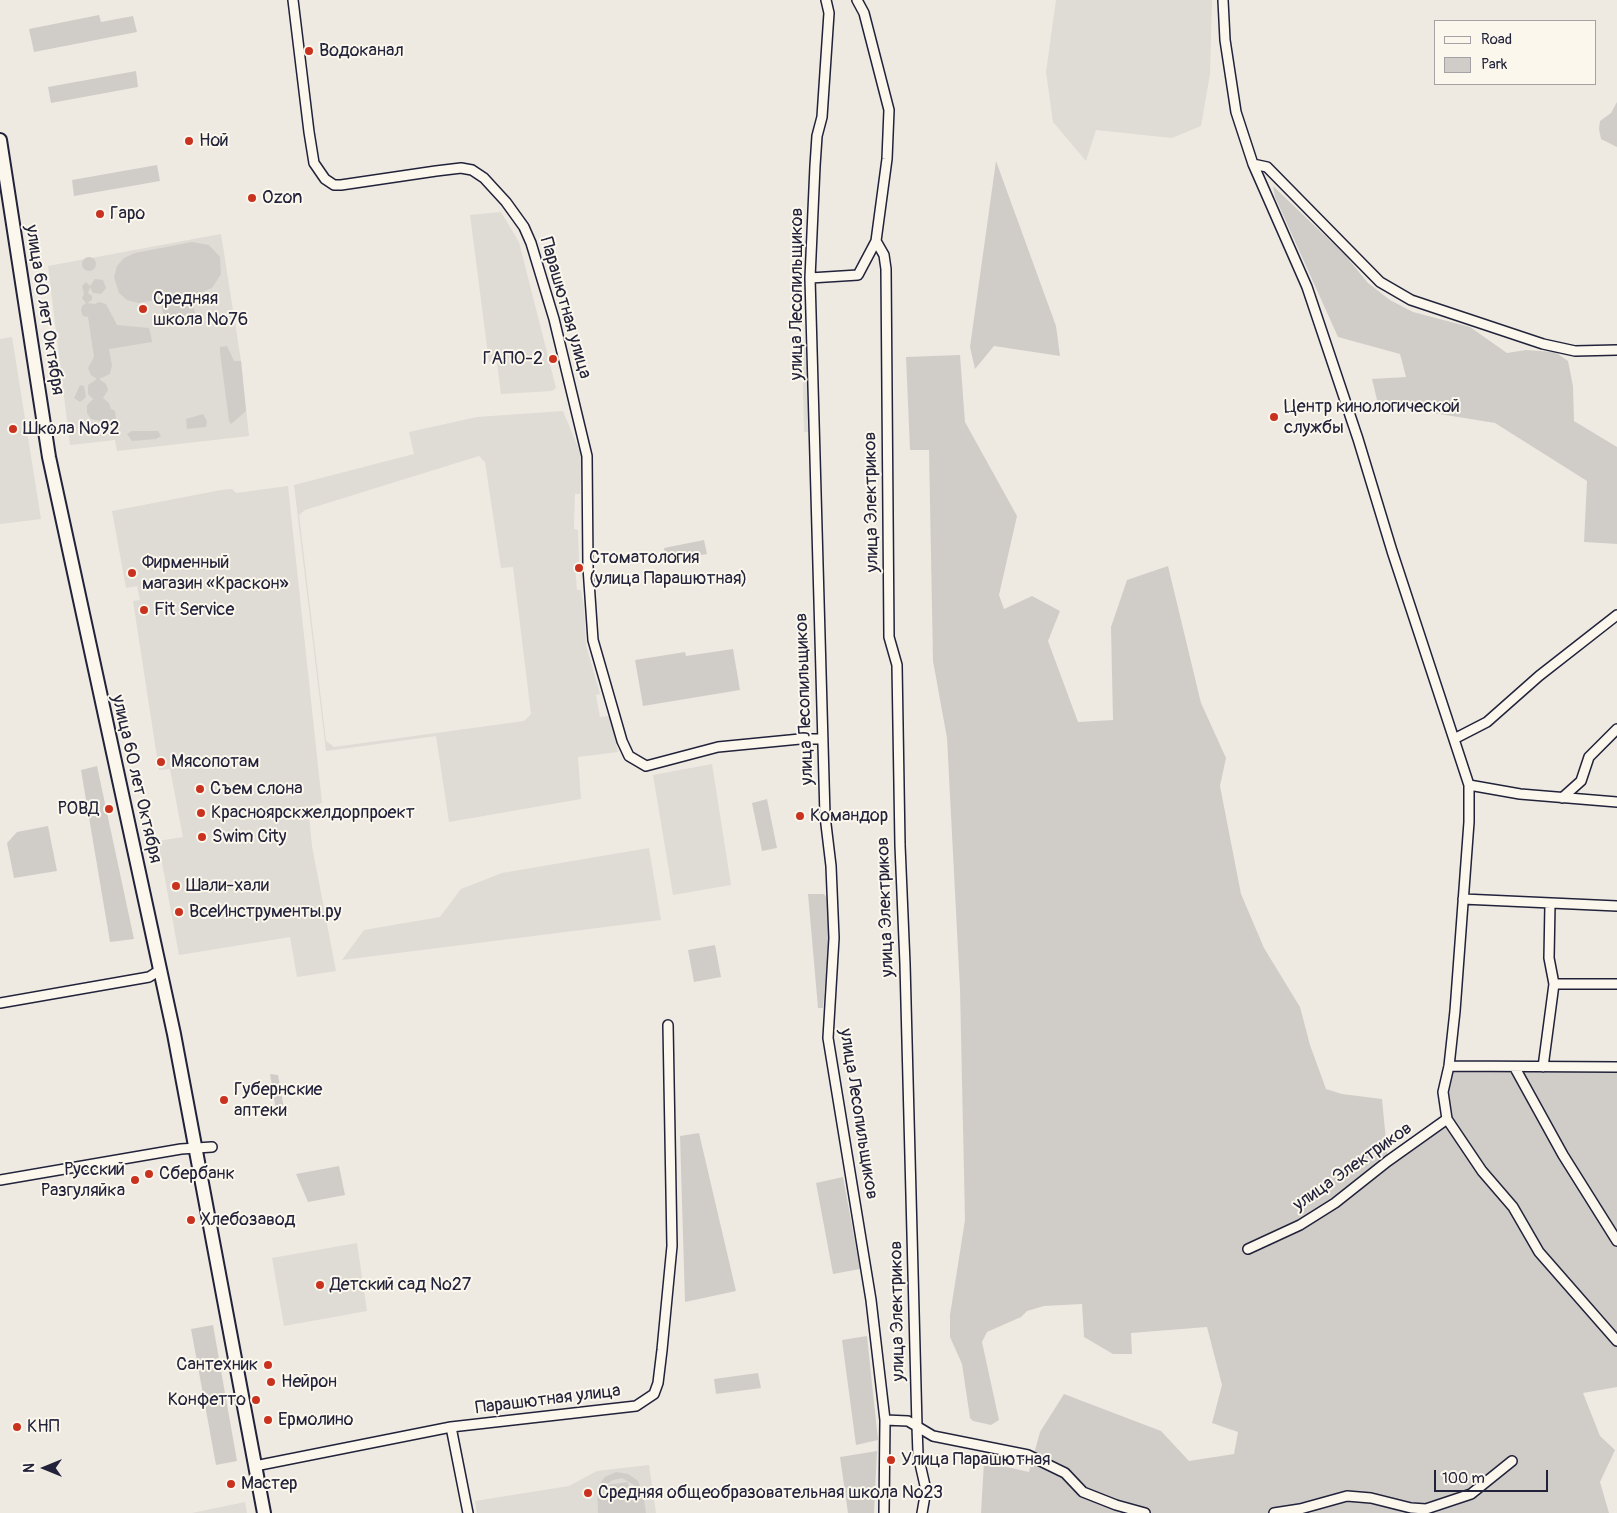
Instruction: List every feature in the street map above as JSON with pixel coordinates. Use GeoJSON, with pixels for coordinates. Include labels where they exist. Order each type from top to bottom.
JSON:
{"type":"FeatureCollection","features":[{"type":"Feature","properties":{"kind":"main road","name":"улица 60 лет Октября"},"geometry":{"type":"LineString","coordinates":[[0,140],[48,456],[160,970],[196,1148],[264,1513]]}},
{"type":"Feature","properties":{"kind":"street","name":"Парашютная улица"},"geometry":{"type":"LineString","coordinates":[[293,0],[308,132],[314,163],[325,178],[334,185],[460,168],[472,170],[484,178],[506,202],[524,227],[531,243],[554,319],[588,456],[588,567],[593,640],[622,741],[629,756],[642,766],[718,747],[823,739]]}},
{"type":"Feature","properties":{"kind":"street","name":"улица Лесопильщиков"},"geometry":{"type":"LineString","coordinates":[[826,0],[829,13],[822,117],[817,136],[810,278],[825,816],[831,866],[834,938],[827,1023],[829,1049],[865,1255],[885,1420],[884,1513]]}},
{"type":"Feature","properties":{"kind":"street"},"geometry":{"type":"LineString","coordinates":[[810,278],[858,275],[876,241],[887,159],[889,110],[864,13],[857,0]]}},
{"type":"Feature","properties":{"kind":"street"},"geometry":{"type":"LineString","coordinates":[[1223,0],[1225,40],[1236,112],[1253,164],[1307,287],[1469,785],[1469,822],[1449,1066],[1443,1092],[1447,1119],[1482,1171],[1513,1207],[1539,1252],[1617,1341]]}},
{"type":"Feature","properties":{"kind":"street"},"geometry":{"type":"LineString","coordinates":[[1253,164],[1267,167],[1380,282],[1411,300],[1543,344],[1575,351],[1617,350]]}},
{"type":"Feature","properties":{"kind":"street","name":"улица Электриков"},"geometry":{"type":"LineString","coordinates":[[876,241],[884,255],[886,269],[889,637],[897,665],[900,845],[906,983],[918,1455],[926,1490],[922,1513]]}},
{"type":"Feature","properties":{"kind":"street"},"geometry":{"type":"LineString","coordinates":[[1454,738],[1488,722],[1539,676],[1617,615]]}},
{"type":"Feature","properties":{"kind":"street"},"geometry":{"type":"LineString","coordinates":[[1562,798],[1581,781],[1589,757],[1617,729]]}},
{"type":"Feature","properties":{"kind":"street"},"geometry":{"type":"LineString","coordinates":[[1469,785],[1520,794],[1617,802]]}},
{"type":"Feature","properties":{"kind":"street"},"geometry":{"type":"LineString","coordinates":[[1463,899],[1617,906]]}},
{"type":"Feature","properties":{"kind":"street"},"geometry":{"type":"LineString","coordinates":[[1542,1067],[1554,984],[1549,958],[1550,904]]}},
{"type":"Feature","properties":{"kind":"street"},"geometry":{"type":"LineString","coordinates":[[0,1003],[149,976],[160,970]]}},
{"type":"Feature","properties":{"kind":"street"},"geometry":{"type":"LineString","coordinates":[[1554,984],[1617,984]]}},
{"type":"Feature","properties":{"kind":"street","name":"Парашютная улица"},"geometry":{"type":"LineString","coordinates":[[255,1466],[451,1427],[636,1406],[654,1394],[658,1383],[672,1246],[668,1025]]}},
{"type":"Feature","properties":{"kind":"street"},"geometry":{"type":"LineString","coordinates":[[1449,1066],[1514,1068],[1617,1067]]}},
{"type":"Feature","properties":{"kind":"street"},"geometry":{"type":"LineString","coordinates":[[1514,1068],[1563,1154],[1617,1242]]}},
{"type":"Feature","properties":{"kind":"street","name":"улица Электриков"},"geometry":{"type":"LineString","coordinates":[[1248,1249],[1300,1225],[1335,1203],[1388,1161],[1447,1119]]}},
{"type":"Feature","properties":{"kind":"street"},"geometry":{"type":"LineString","coordinates":[[0,1180],[212,1147]]}},
{"type":"Feature","properties":{"kind":"street"},"geometry":{"type":"LineString","coordinates":[[885,1420],[908,1421],[933,1436],[1028,1455],[1065,1473],[1084,1492],[1116,1505],[1145,1513]]}},
{"type":"Feature","properties":{"kind":"street"},"geometry":{"type":"LineString","coordinates":[[451,1427],[468,1513]]}},
{"type":"Feature","properties":{"kind":"street"},"geometry":{"type":"LineString","coordinates":[[1274,1513],[1300,1509],[1347,1496],[1371,1498],[1411,1508],[1426,1509],[1471,1494],[1512,1461]]}},
{"type":"Feature","properties":{"kind":"shaded area"},"geometry":{"type":"Polygon","coordinates":[[[1056,0],[1212,0],[1210,74],[1201,126],[1172,138],[1096,130],[1086,161],[1053,122],[1046,72],[1056,0]]]}},
{"type":"Feature","properties":{"kind":"shaded area"},"geometry":{"type":"Polygon","coordinates":[[[501,212],[519,242],[556,388],[552,391],[501,394],[497,362],[489,362],[470,215],[501,212]]]}},
{"type":"Feature","properties":{"kind":"shaded area","name":"Средняя школа №76"},"geometry":{"type":"Polygon","coordinates":[[[221,234],[241,361],[249,436],[117,451],[115,440],[70,445],[48,266],[221,234]]]}},
{"type":"Feature","properties":{"kind":"shaded area","name":"Школа №92"},"geometry":{"type":"Polygon","coordinates":[[[12,337],[41,519],[0,524],[0,339],[12,337]]]}},
{"type":"Feature","properties":{"kind":"shaded area"},"geometry":{"type":"Polygon","coordinates":[[[802,346],[807,346],[809,432],[804,432],[802,346]]]}},
{"type":"Feature","properties":{"kind":"shaded area"},"geometry":{"type":"Polygon","coordinates":[[[563,411],[582,457],[580,494],[575,494],[574,529],[578,530],[579,562],[575,565],[577,590],[581,590],[586,645],[600,694],[596,695],[600,717],[610,716],[618,752],[578,757],[581,799],[449,822],[436,736],[326,751],[294,485],[414,454],[409,432],[477,417],[563,411]],[[479,456],[305,510],[299,515],[326,741],[334,747],[524,721],[531,714],[513,567],[501,568],[485,462],[479,456]]]}},
{"type":"Feature","properties":{"kind":"shaded area"},"geometry":{"type":"Polygon","coordinates":[[[288,486],[322,803],[308,807],[312,846],[336,971],[297,977],[290,937],[179,955],[158,841],[183,837],[170,769],[159,770],[133,601],[140,600],[137,586],[126,588],[112,511],[221,490],[232,489],[236,493],[288,486]]]}},
{"type":"Feature","properties":{"kind":"shaded area"},"geometry":{"type":"Polygon","coordinates":[[[712,764],[731,885],[673,895],[653,775],[712,764]]]}},
{"type":"Feature","properties":{"kind":"shaded area"},"geometry":{"type":"Polygon","coordinates":[[[649,848],[661,920],[342,960],[364,930],[440,917],[461,889],[502,873],[649,848]]]}},
{"type":"Feature","properties":{"kind":"shaded area","name":"Детский сад №27"},"geometry":{"type":"Polygon","coordinates":[[[357,1243],[367,1311],[284,1326],[272,1258],[357,1243]]]}},
{"type":"Feature","properties":{"kind":"shaded area","name":"Средняя общеобразовательная школа №23"},"geometry":{"type":"Polygon","coordinates":[[[649,1465],[656,1513],[477,1513],[475,1501],[569,1486],[597,1471],[649,1465]]]}},
{"type":"Feature","properties":{"kind":"shaded area"},"geometry":{"type":"Polygon","coordinates":[[[245,1502],[247,1513],[192,1513],[245,1502]]]}},
{"type":"Feature","properties":{"kind":"green space"},"geometry":{"type":"Polygon","coordinates":[[[99,15],[101,22],[133,16],[137,32],[34,52],[29,29],[99,15]]]}},
{"type":"Feature","properties":{"kind":"green space"},"geometry":{"type":"Polygon","coordinates":[[[136,71],[138,87],[51,103],[48,87],[136,71]]]}},
{"type":"Feature","properties":{"kind":"green space"},"geometry":{"type":"Polygon","coordinates":[[[1617,102],[1617,147],[1601,139],[1599,129],[1600,121],[1611,113],[1617,102]]]}},
{"type":"Feature","properties":{"kind":"green space"},"geometry":{"type":"Polygon","coordinates":[[[996,161],[1056,326],[1060,356],[994,346],[975,369],[970,347],[996,161]]]}},
{"type":"Feature","properties":{"kind":"green space"},"geometry":{"type":"Polygon","coordinates":[[[157,165],[160,181],[74,196],[72,180],[157,165]]]}},
{"type":"Feature","properties":{"kind":"green space"},"geometry":{"type":"Polygon","coordinates":[[[1273,186],[1345,255],[1368,283],[1390,300],[1413,312],[1470,327],[1507,353],[1526,350],[1555,352],[1568,361],[1573,386],[1574,421],[1617,447],[1617,544],[1584,542],[1587,481],[1495,423],[1378,404],[1372,379],[1406,377],[1400,354],[1338,337],[1275,197],[1273,186]]]}},
{"type":"Feature","properties":{"kind":"green space"},"geometry":{"type":"Polygon","coordinates":[[[192,242],[209,245],[220,257],[221,274],[212,288],[202,292],[138,303],[127,300],[119,293],[114,277],[117,266],[124,258],[135,253],[192,242]]]}},
{"type":"Feature","properties":{"kind":"green space"},"geometry":{"type":"Polygon","coordinates":[[[89,257],[94,259],[96,264],[94,269],[89,271],[84,269],[82,264],[84,259],[89,257]]]}},
{"type":"Feature","properties":{"kind":"green space"},"geometry":{"type":"Polygon","coordinates":[[[95,279],[103,280],[106,288],[101,294],[93,293],[90,287],[88,293],[92,296],[92,300],[87,303],[95,304],[99,302],[106,304],[117,325],[149,328],[152,342],[109,349],[112,365],[110,374],[99,379],[106,384],[108,390],[103,398],[109,403],[111,409],[115,411],[117,428],[113,429],[107,428],[101,421],[91,419],[87,413],[87,405],[93,399],[88,394],[88,385],[97,379],[91,375],[88,368],[94,357],[88,317],[83,316],[81,311],[82,306],[86,303],[82,298],[84,294],[82,286],[86,282],[90,286],[95,279]]]}},
{"type":"Feature","properties":{"kind":"green space"},"geometry":{"type":"Polygon","coordinates":[[[192,298],[196,318],[165,324],[161,303],[192,298]]]}},
{"type":"Feature","properties":{"kind":"green space"},"geometry":{"type":"Polygon","coordinates":[[[227,346],[234,361],[241,361],[246,411],[231,424],[229,421],[220,352],[220,347],[227,346]]]}},
{"type":"Feature","properties":{"kind":"green space"},"geometry":{"type":"Polygon","coordinates":[[[960,355],[965,422],[1017,516],[999,595],[1004,609],[1032,596],[1060,611],[1048,641],[1078,722],[1113,720],[1111,627],[1127,580],[1168,566],[1201,703],[1226,758],[1220,786],[1241,894],[1264,948],[1300,1007],[1310,1045],[1326,1089],[1342,1094],[1382,1099],[1388,1161],[1447,1119],[1443,1092],[1449,1066],[1617,1067],[1617,1387],[1583,1393],[1600,1436],[1615,1450],[1600,1482],[1609,1513],[981,1513],[984,1462],[1029,1472],[1040,1432],[1064,1394],[1161,1431],[1189,1461],[1234,1454],[1238,1432],[1212,1423],[1222,1385],[1207,1327],[1131,1333],[1132,1354],[1113,1354],[1084,1337],[1082,1304],[1044,1306],[1027,1311],[1021,1317],[987,1332],[982,1342],[999,1420],[991,1425],[973,1421],[970,1418],[962,1364],[950,1337],[950,1315],[965,1220],[960,989],[947,738],[933,661],[929,450],[910,450],[906,357],[960,355]]]}},
{"type":"Feature","properties":{"kind":"green space"},"geometry":{"type":"Polygon","coordinates":[[[80,385],[84,386],[86,397],[80,402],[74,398],[80,385]]]}},
{"type":"Feature","properties":{"kind":"green space"},"geometry":{"type":"Polygon","coordinates":[[[203,414],[207,421],[206,427],[187,429],[186,419],[203,414]]]}},
{"type":"Feature","properties":{"kind":"green space"},"geometry":{"type":"Polygon","coordinates":[[[132,431],[158,431],[161,436],[156,439],[132,441],[127,434],[132,431]]]}},
{"type":"Feature","properties":{"kind":"green space"},"geometry":{"type":"Polygon","coordinates":[[[704,540],[707,554],[666,561],[664,548],[704,540]]]}},
{"type":"Feature","properties":{"kind":"green space"},"geometry":{"type":"Polygon","coordinates":[[[733,649],[740,690],[643,706],[635,660],[685,652],[686,656],[733,649]]]}},
{"type":"Feature","properties":{"kind":"green space"},"geometry":{"type":"Polygon","coordinates":[[[97,766],[134,939],[110,942],[81,770],[97,766]]]}},
{"type":"Feature","properties":{"kind":"green space"},"geometry":{"type":"Polygon","coordinates":[[[767,799],[777,848],[762,851],[752,803],[767,799]]]}},
{"type":"Feature","properties":{"kind":"green space"},"geometry":{"type":"Polygon","coordinates":[[[48,826],[57,871],[14,878],[7,843],[17,832],[48,826]]]}},
{"type":"Feature","properties":{"kind":"green space"},"geometry":{"type":"Polygon","coordinates":[[[808,894],[824,894],[827,898],[829,942],[823,1008],[818,1008],[808,894]]]}},
{"type":"Feature","properties":{"kind":"green space"},"geometry":{"type":"Polygon","coordinates":[[[715,945],[721,977],[694,982],[688,950],[715,945]]]}},
{"type":"Feature","properties":{"kind":"green space"},"geometry":{"type":"Polygon","coordinates":[[[270,1074],[278,1075],[284,1109],[276,1111],[270,1074]]]}},
{"type":"Feature","properties":{"kind":"green space"},"geometry":{"type":"Polygon","coordinates":[[[699,1133],[736,1291],[685,1302],[680,1136],[699,1133]]]}},
{"type":"Feature","properties":{"kind":"green space"},"geometry":{"type":"Polygon","coordinates":[[[339,1166],[345,1195],[308,1202],[296,1174],[339,1166]]]}},
{"type":"Feature","properties":{"kind":"green space"},"geometry":{"type":"Polygon","coordinates":[[[843,1177],[860,1269],[833,1274],[816,1183],[843,1177]]]}},
{"type":"Feature","properties":{"kind":"green space"},"geometry":{"type":"Polygon","coordinates":[[[213,1325],[237,1461],[216,1465],[191,1329],[213,1325]]]}},
{"type":"Feature","properties":{"kind":"green space"},"geometry":{"type":"Polygon","coordinates":[[[867,1336],[878,1440],[856,1445],[842,1340],[867,1336]]]}},
{"type":"Feature","properties":{"kind":"green space"},"geometry":{"type":"Polygon","coordinates":[[[758,1373],[761,1388],[716,1394],[714,1379],[758,1373]]]}},
{"type":"Feature","properties":{"kind":"green space"},"geometry":{"type":"Polygon","coordinates":[[[877,1451],[874,1513],[848,1513],[840,1457],[877,1451]]]}},
{"type":"Feature","properties":{"kind":"green space"},"geometry":{"type":"Polygon","coordinates":[[[616,1472],[628,1474],[638,1481],[643,1492],[646,1513],[598,1513],[597,1487],[605,1477],[616,1472]],[[622,1478],[613,1480],[605,1485],[602,1500],[637,1495],[634,1485],[622,1478]]]}},
{"type":"Feature","properties":{"kind":"green space"},"geometry":{"type":"Polygon","coordinates":[[[628,1482],[630,1491],[608,1494],[607,1485],[628,1482]]]}},
{"type":"Feature","properties":{"kind":"place","name":"Водоканал"},"geometry":{"type":"Point","coordinates":[309,51]}},
{"type":"Feature","properties":{"kind":"place","name":"Ной"},"geometry":{"type":"Point","coordinates":[189,141]}},
{"type":"Feature","properties":{"kind":"place","name":"Ozon"},"geometry":{"type":"Point","coordinates":[252,198]}},
{"type":"Feature","properties":{"kind":"place","name":"Гаро"},"geometry":{"type":"Point","coordinates":[100,214]}},
{"type":"Feature","properties":{"kind":"place","name":"Средняя школа №76"},"geometry":{"type":"Point","coordinates":[143,309]}},
{"type":"Feature","properties":{"kind":"place","name":"ГАПО-2"},"geometry":{"type":"Point","coordinates":[553,359]}},
{"type":"Feature","properties":{"kind":"place","name":"Центр кинологической службы"},"geometry":{"type":"Point","coordinates":[1274,417]}},
{"type":"Feature","properties":{"kind":"place","name":"Школа №92"},"geometry":{"type":"Point","coordinates":[13,429]}},
{"type":"Feature","properties":{"kind":"place","name":"Стоматология (улица Парашютная)"},"geometry":{"type":"Point","coordinates":[579,568]}},
{"type":"Feature","properties":{"kind":"place","name":"Фирменный магазин «Краскон»"},"geometry":{"type":"Point","coordinates":[132,573]}},
{"type":"Feature","properties":{"kind":"place","name":"Fit Service"},"geometry":{"type":"Point","coordinates":[144,610]}},
{"type":"Feature","properties":{"kind":"place","name":"Мясопотам"},"geometry":{"type":"Point","coordinates":[161,762]}},
{"type":"Feature","properties":{"kind":"place","name":"Съем слона"},"geometry":{"type":"Point","coordinates":[200,789]}},
{"type":"Feature","properties":{"kind":"place","name":"РОВД"},"geometry":{"type":"Point","coordinates":[109,809]}},
{"type":"Feature","properties":{"kind":"place","name":"Красноярскжелдорпроект"},"geometry":{"type":"Point","coordinates":[201,813]}},
{"type":"Feature","properties":{"kind":"place","name":"Командор"},"geometry":{"type":"Point","coordinates":[800,816]}},
{"type":"Feature","properties":{"kind":"place","name":"Swim City"},"geometry":{"type":"Point","coordinates":[202,837]}},
{"type":"Feature","properties":{"kind":"place","name":"Шали-хали"},"geometry":{"type":"Point","coordinates":[176,886]}},
{"type":"Feature","properties":{"kind":"place","name":"ВсеИнструменты.ру"},"geometry":{"type":"Point","coordinates":[179,912]}},
{"type":"Feature","properties":{"kind":"place","name":"Губернские аптеки"},"geometry":{"type":"Point","coordinates":[224,1100]}},
{"type":"Feature","properties":{"kind":"place","name":"Сбербанк"},"geometry":{"type":"Point","coordinates":[149,1174]}},
{"type":"Feature","properties":{"kind":"place","name":"Русский Разгуляйка"},"geometry":{"type":"Point","coordinates":[135,1180]}},
{"type":"Feature","properties":{"kind":"place","name":"Хлебозавод"},"geometry":{"type":"Point","coordinates":[191,1220]}},
{"type":"Feature","properties":{"kind":"place","name":"Детский сад №27"},"geometry":{"type":"Point","coordinates":[320,1285]}},
{"type":"Feature","properties":{"kind":"place","name":"Сантехник"},"geometry":{"type":"Point","coordinates":[268,1365]}},
{"type":"Feature","properties":{"kind":"place","name":"Нейрон"},"geometry":{"type":"Point","coordinates":[271,1382]}},
{"type":"Feature","properties":{"kind":"place","name":"Конфетто"},"geometry":{"type":"Point","coordinates":[256,1400]}},
{"type":"Feature","properties":{"kind":"place","name":"Ермолино"},"geometry":{"type":"Point","coordinates":[268,1420]}},
{"type":"Feature","properties":{"kind":"place","name":"КНП"},"geometry":{"type":"Point","coordinates":[17,1427]}},
{"type":"Feature","properties":{"kind":"place","name":"Улица Парашютная"},"geometry":{"type":"Point","coordinates":[891,1460]}},
{"type":"Feature","properties":{"kind":"place","name":"Мастер"},"geometry":{"type":"Point","coordinates":[231,1484]}},
{"type":"Feature","properties":{"kind":"place","name":"Средняя общеобразовательная школа №23"},"geometry":{"type":"Point","coordinates":[588,1493]}}]}
